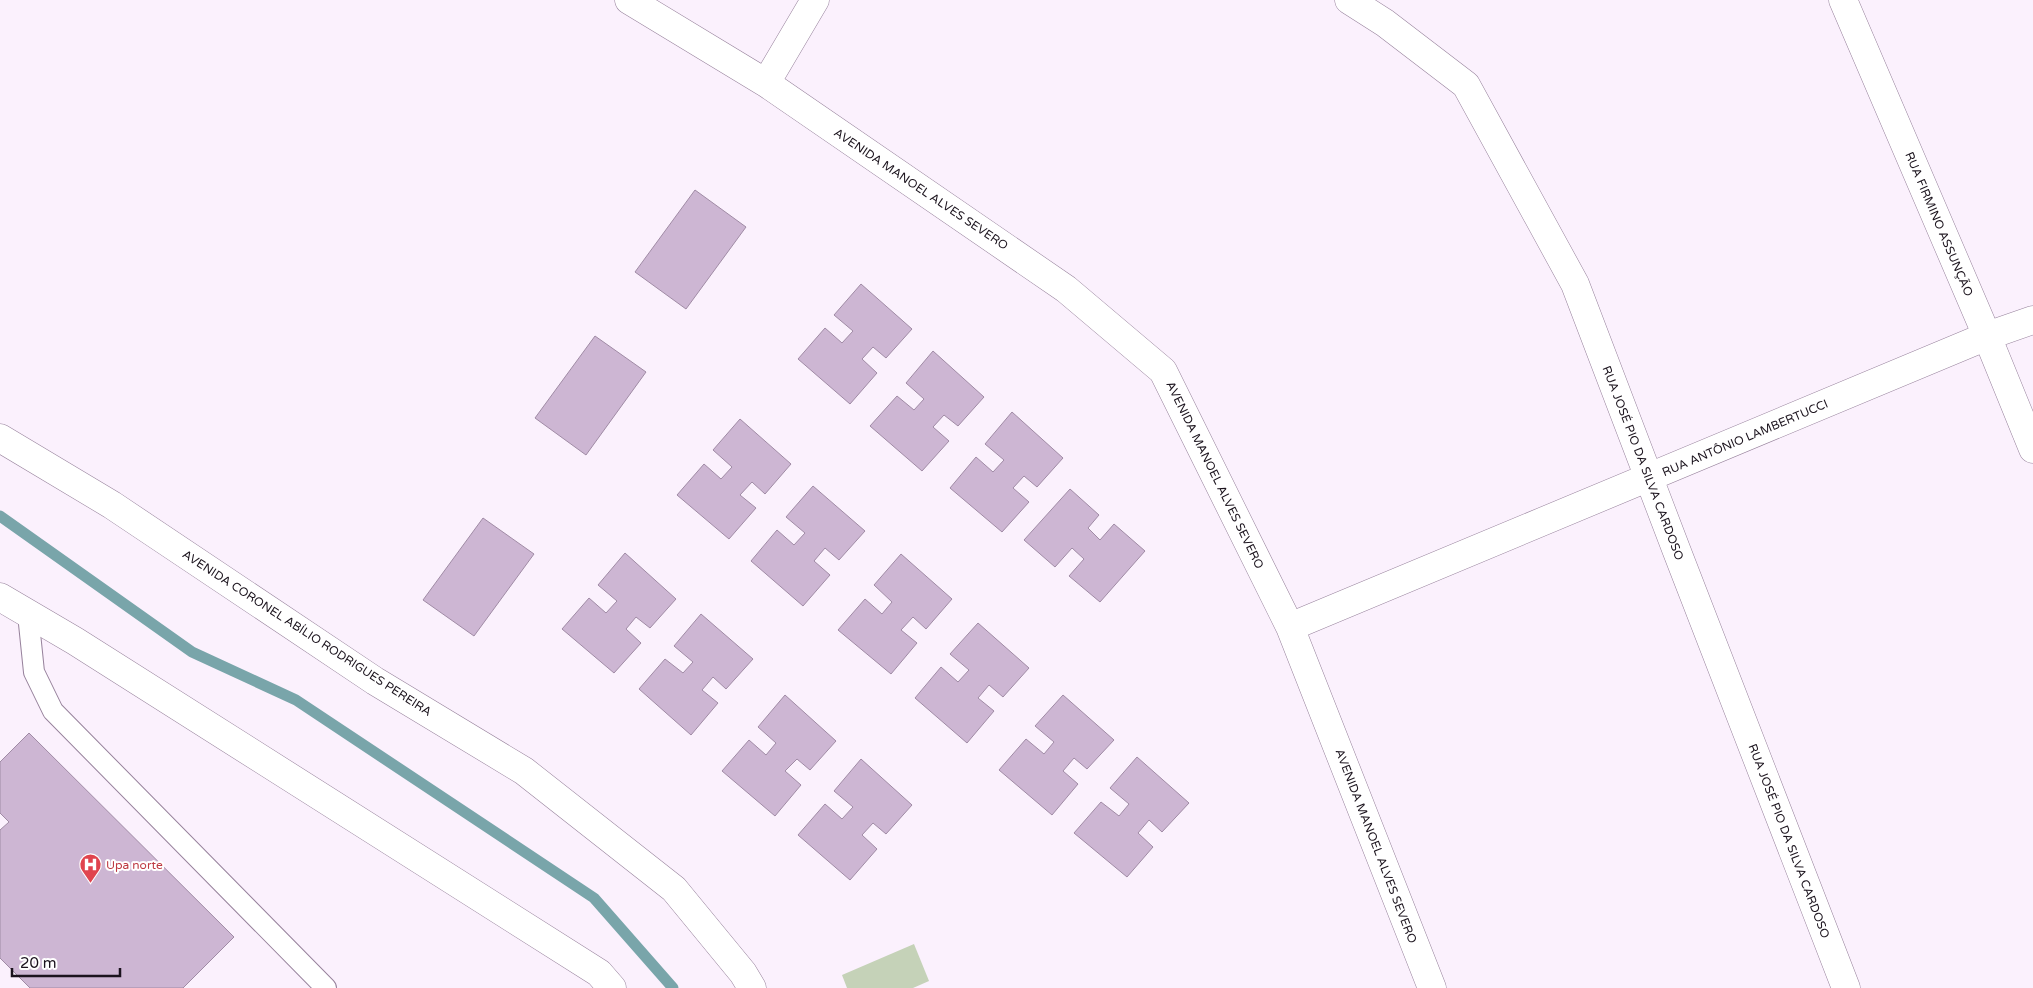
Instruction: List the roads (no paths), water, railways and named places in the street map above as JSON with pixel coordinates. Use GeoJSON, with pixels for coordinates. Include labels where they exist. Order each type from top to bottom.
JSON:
{"type":"FeatureCollection","features":[{"type":"Feature","properties":{"kind":"street","name":"AVENIDA MANOEL ALVES SEVERO"},"geometry":{"type":"LineString","coordinates":[[630,0],[766,83],[1066,289],[1163,371],[1290,627],[1432,988]]}},
{"type":"Feature","properties":{"kind":"street"},"geometry":{"type":"LineString","coordinates":[[766,83],[815,0]]}},
{"type":"Feature","properties":{"kind":"street","name":"RUA JOSÉ PIO DA SILVA CARDOSO"},"geometry":{"type":"LineString","coordinates":[[1349,0],[1385,23],[1466,85],[1575,284],[1846,988]]}},
{"type":"Feature","properties":{"kind":"street","name":"RUA FIRMINO ASSUNÇÃO"},"geometry":{"type":"LineString","coordinates":[[1843,0],[1987,336],[2033,449]]}},
{"type":"Feature","properties":{"kind":"street","name":"RUA ANTÔNIO LAMBERTUCCI"},"geometry":{"type":"LineString","coordinates":[[1290,627],[1987,336],[2033,320]]}},
{"type":"Feature","properties":{"kind":"street","name":"AVENIDA CORONEL ABÍLIO RODRIGUES PEREIRA"},"geometry":{"type":"LineString","coordinates":[[0,438],[112,505],[375,681],[524,771],[674,889],[743,973],[752,988]]}},
{"type":"Feature","properties":{"kind":"street"},"geometry":{"type":"LineString","coordinates":[[0,597],[143,684],[599,973],[612,988]]}},
{"type":"Feature","properties":{"kind":"lane"},"geometry":{"type":"LineString","coordinates":[[28,614],[34,672],[54,711],[326,988]]}},
{"type":"Feature","properties":{"kind":"waterway"},"geometry":{"type":"LineString","coordinates":[[0,516],[192,652],[296,700],[594,898],[673,988]]}},
{"type":"Feature","properties":{"kind":"place","name":"Upa norte"},"geometry":{"type":"Point","coordinates":[90,884]}}]}
